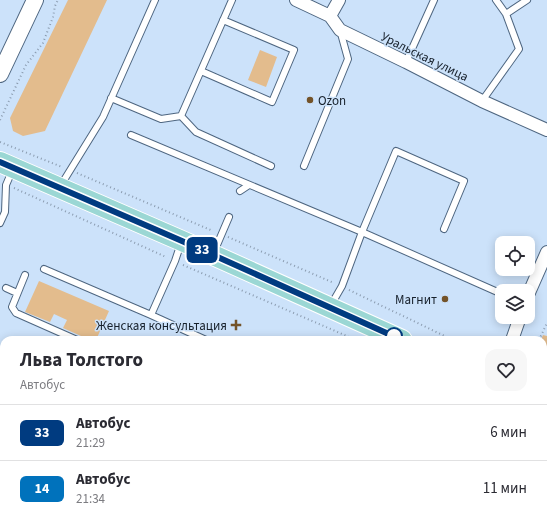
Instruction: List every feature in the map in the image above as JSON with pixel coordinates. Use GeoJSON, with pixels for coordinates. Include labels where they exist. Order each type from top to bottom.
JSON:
{"type":"FeatureCollection","features":[{"type":"Feature","properties":{"kind":"main road"},"geometry":{"type":"LineString","coordinates":[[7,165],[182,241],[393,336]]}},
{"type":"Feature","properties":{"kind":"street"},"geometry":{"type":"LineString","coordinates":[[0,74],[35,0]]}},
{"type":"Feature","properties":{"kind":"street","name":"Уральская улица"},"geometry":{"type":"LineString","coordinates":[[296,0],[330,16],[340,30],[482,101],[547,130]]}},
{"type":"Feature","properties":{"kind":"street"},"geometry":{"type":"LineString","coordinates":[[330,16],[339,0]]}},
{"type":"Feature","properties":{"kind":"street"},"geometry":{"type":"LineString","coordinates":[[533,284],[547,252]]}},
{"type":"Feature","properties":{"kind":"street"},"geometry":{"type":"LineString","coordinates":[[513,336],[518,324]]}},
{"type":"Feature","properties":{"kind":"lane"},"geometry":{"type":"LineString","coordinates":[[59,188],[103,117],[155,0]]}},
{"type":"Feature","properties":{"kind":"lane"},"geometry":{"type":"LineString","coordinates":[[181,116],[232,0]]}},
{"type":"Feature","properties":{"kind":"lane"},"geometry":{"type":"LineString","coordinates":[[406,62],[434,0]]}},
{"type":"Feature","properties":{"kind":"lane"},"geometry":{"type":"LineString","coordinates":[[482,101],[519,49],[506,14],[496,0]]}},
{"type":"Feature","properties":{"kind":"lane"},"geometry":{"type":"LineString","coordinates":[[506,14],[527,0]]}},
{"type":"Feature","properties":{"kind":"lane"},"geometry":{"type":"LineString","coordinates":[[201,71],[272,102],[294,50],[223,20]]}},
{"type":"Feature","properties":{"kind":"lane"},"geometry":{"type":"LineString","coordinates":[[304,166],[348,59],[340,30]]}},
{"type":"Feature","properties":{"kind":"lane"},"geometry":{"type":"LineString","coordinates":[[111,98],[161,119],[181,116]]}},
{"type":"Feature","properties":{"kind":"lane"},"geometry":{"type":"LineString","coordinates":[[181,116],[196,132],[271,166]]}},
{"type":"Feature","properties":{"kind":"lane"},"geometry":{"type":"LineString","coordinates":[[131,135],[362,232],[495,291]]}},
{"type":"Feature","properties":{"kind":"lane"},"geometry":{"type":"LineString","coordinates":[[329,307],[342,286],[362,232],[396,151],[464,181],[444,229]]}},
{"type":"Feature","properties":{"kind":"lane"},"geometry":{"type":"LineString","coordinates":[[0,223],[5,212],[7,165]]}},
{"type":"Feature","properties":{"kind":"lane"},"geometry":{"type":"LineString","coordinates":[[240,191],[249,184]]}},
{"type":"Feature","properties":{"kind":"lane"},"geometry":{"type":"LineString","coordinates":[[213,255],[229,217]]}},
{"type":"Feature","properties":{"kind":"lane"},"geometry":{"type":"LineString","coordinates":[[151,315],[175,261],[182,241]]}},
{"type":"Feature","properties":{"kind":"lane"},"geometry":{"type":"LineString","coordinates":[[44,268],[197,336]]}},
{"type":"Feature","properties":{"kind":"lane"},"geometry":{"type":"LineString","coordinates":[[25,275],[12,307],[16,313],[68,336]]}},
{"type":"Feature","properties":{"kind":"lane"},"geometry":{"type":"LineString","coordinates":[[6,288],[17,293]]}},
{"type":"Feature","properties":{"kind":"path"},"geometry":{"type":"LineString","coordinates":[[0,120],[26,65],[43,43],[58,0]]}},
{"type":"Feature","properties":{"kind":"path"},"geometry":{"type":"LineString","coordinates":[[541,336],[547,323]]}},
{"type":"Feature","properties":{"kind":"shaded area"},"geometry":{"type":"Polygon","coordinates":[[[68,0],[107,0],[45,131],[23,136],[13,131],[10,118],[68,0]]]}},
{"type":"Feature","properties":{"kind":"shaded area"},"geometry":{"type":"Polygon","coordinates":[[[260,50],[277,57],[266,87],[248,80],[260,50]]]}},
{"type":"Feature","properties":{"kind":"shaded area"},"geometry":{"type":"Polygon","coordinates":[[[39,281],[109,311],[98,336],[81,336],[63,328],[67,320],[54,314],[50,322],[25,312],[39,281]]]}},
{"type":"Feature","properties":{"kind":"bus line","name":"33"},"geometry":{"type":"LineString","coordinates":[[0,162],[182,241],[393,336]]}},
{"type":"Feature","properties":{"kind":"place","name":"Ozon"},"geometry":{"type":"Point","coordinates":[310,100]}},
{"type":"Feature","properties":{"kind":"place","name":"Магнит"},"geometry":{"type":"Point","coordinates":[445,299]}},
{"type":"Feature","properties":{"kind":"place","name":"Женская консультация"},"geometry":{"type":"Point","coordinates":[236,325]}}]}
